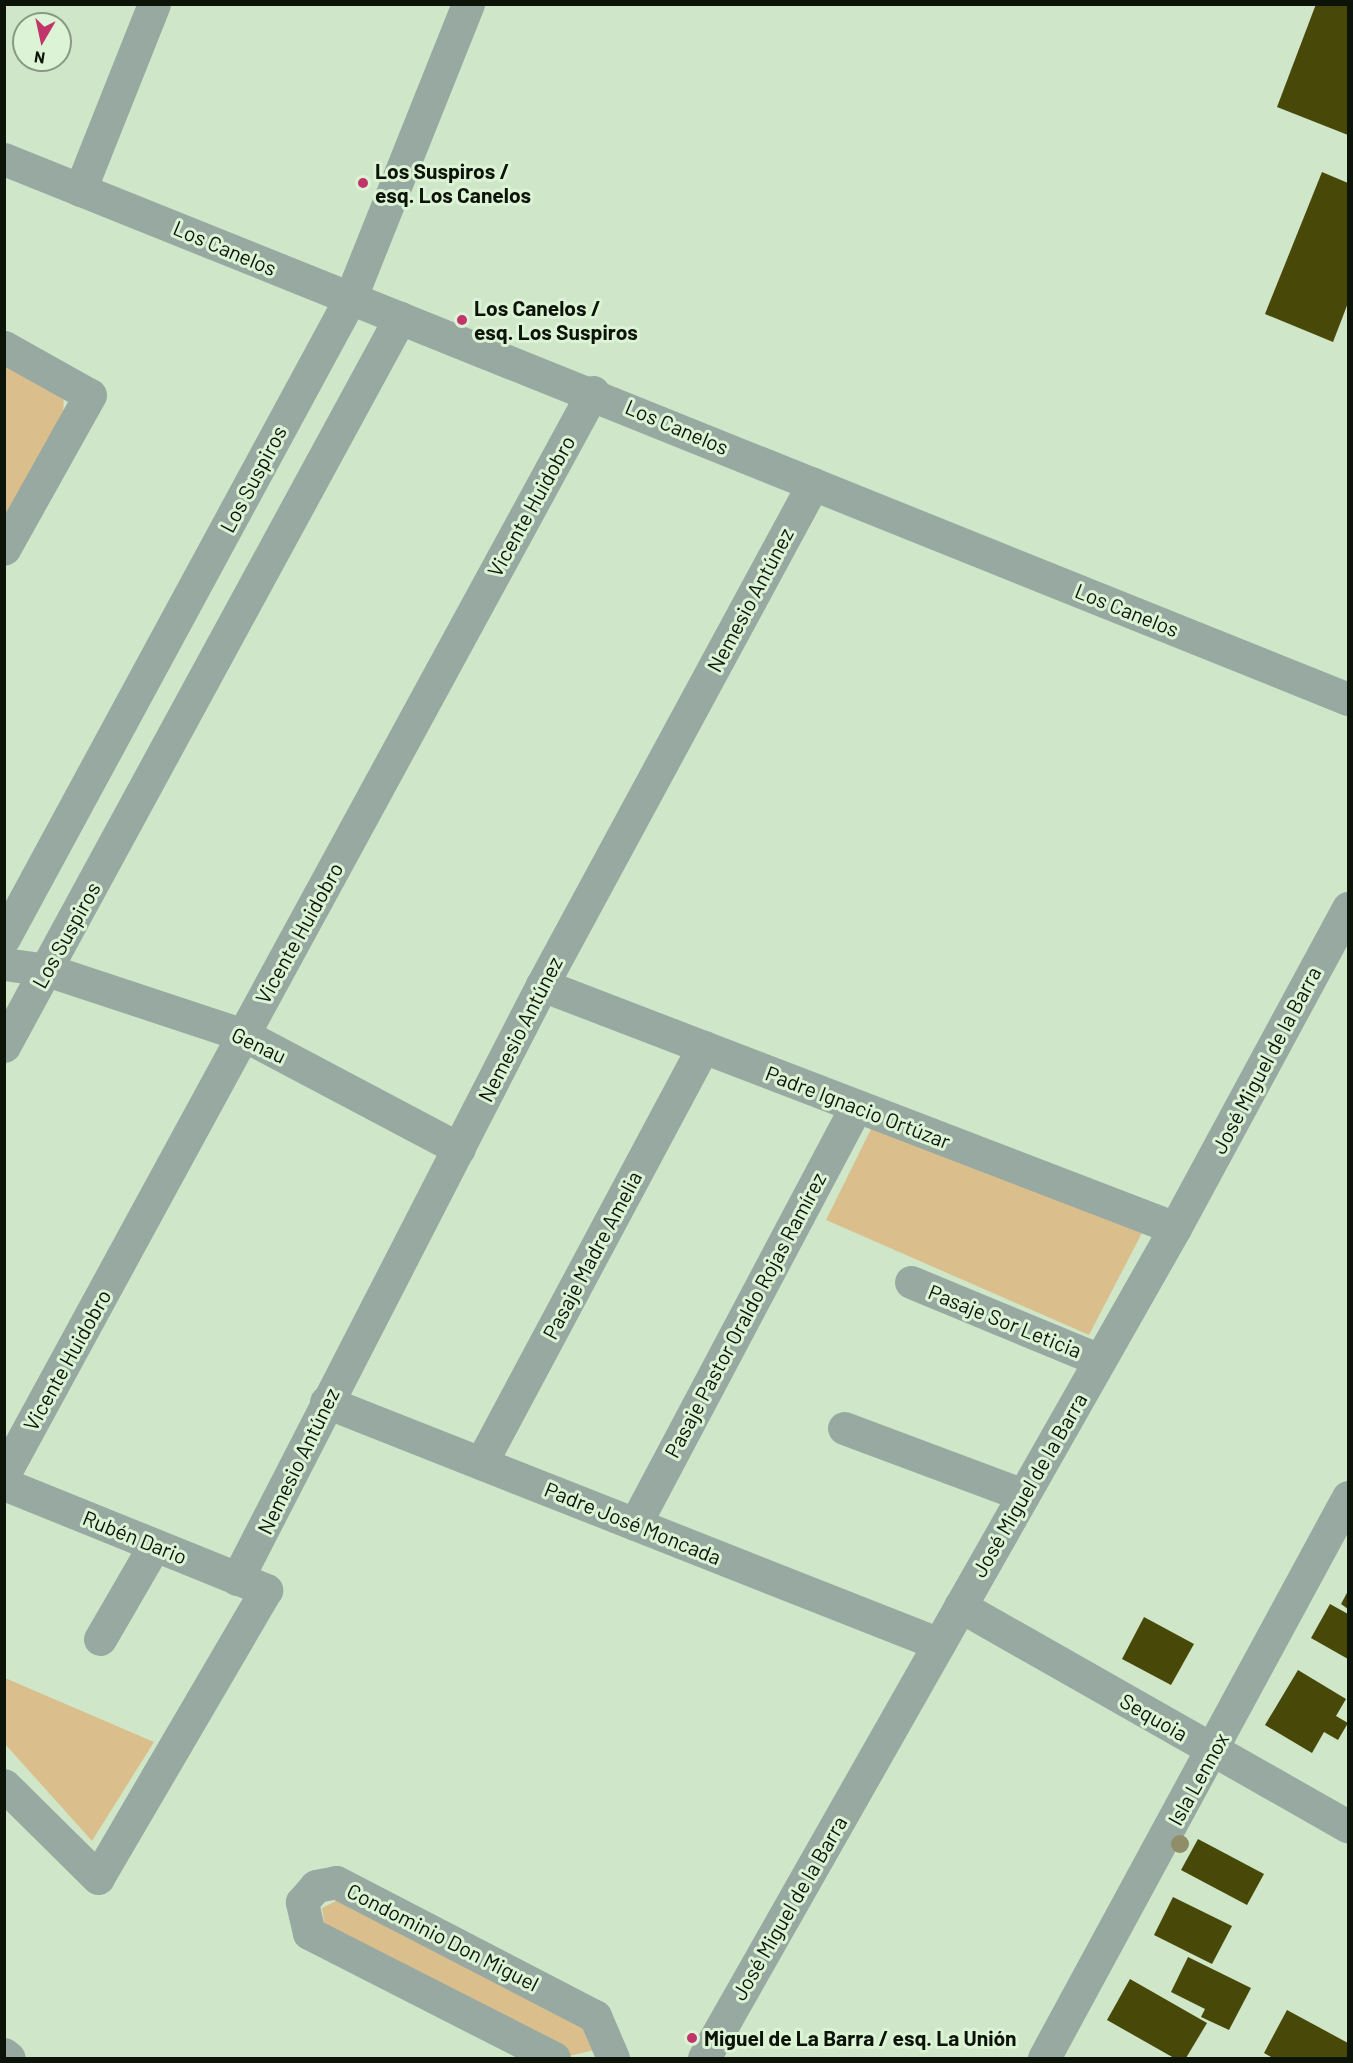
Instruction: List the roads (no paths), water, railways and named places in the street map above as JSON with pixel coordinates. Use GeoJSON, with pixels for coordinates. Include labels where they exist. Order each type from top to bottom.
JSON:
{"type":"FeatureCollection","features":[{"type":"Feature","properties":{"kind":"street"},"geometry":{"type":"LineString","coordinates":[[80,190],[154,4]]}},
{"type":"Feature","properties":{"kind":"street","name":"Los Suspiros"},"geometry":{"type":"LineString","coordinates":[[4,938],[350,299],[468,4]]}},
{"type":"Feature","properties":{"kind":"street","name":"Los Canelos"},"geometry":{"type":"LineString","coordinates":[[4,159],[350,299],[593,392],[813,484],[1348,699]]}},
{"type":"Feature","properties":{"kind":"street","name":"Los Suspiros"},"geometry":{"type":"LineString","coordinates":[[4,1046],[400,318]]}},
{"type":"Feature","properties":{"kind":"street"},"geometry":{"type":"LineString","coordinates":[[4,347],[90,395],[4,549]]}},
{"type":"Feature","properties":{"kind":"street","name":"Vicente Huidobro"},"geometry":{"type":"LineString","coordinates":[[4,1474],[593,392]]}},
{"type":"Feature","properties":{"kind":"street","name":"Nemesio Antúnez"},"geometry":{"type":"LineString","coordinates":[[4,1785],[98,1878],[252,1584],[326,1402],[542,985],[813,484]]}},
{"type":"Feature","properties":{"kind":"street","name":"José Miguel de la Barra"},"geometry":{"type":"LineString","coordinates":[[704,2058],[1175,1228],[1348,908]]}},
{"type":"Feature","properties":{"kind":"street","name":"Genau"},"geometry":{"type":"LineString","coordinates":[[4,964],[47,970],[244,1035],[459,1149]]}},
{"type":"Feature","properties":{"kind":"street","name":"Padre Ignacio Ortúzar"},"geometry":{"type":"LineString","coordinates":[[542,985],[1175,1228]]}},
{"type":"Feature","properties":{"kind":"street","name":"Pasaje Madre Amelia"},"geometry":{"type":"LineString","coordinates":[[481,1463],[703,1047]]}},
{"type":"Feature","properties":{"kind":"street","name":"Pasaje Pastor Oraldo Rojas Ramírez"},"geometry":{"type":"LineString","coordinates":[[635,1524],[856,1106]]}},
{"type":"Feature","properties":{"kind":"street","name":"Pasaje Sor Leticia"},"geometry":{"type":"LineString","coordinates":[[911,1282],[1100,1360]]}},
{"type":"Feature","properties":{"kind":"street","name":"Padre José Moncada"},"geometry":{"type":"LineString","coordinates":[[326,1402],[939,1644]]}},
{"type":"Feature","properties":{"kind":"street"},"geometry":{"type":"LineString","coordinates":[[844,1428],[1023,1495]]}},
{"type":"Feature","properties":{"kind":"street","name":"Rubén Dario"},"geometry":{"type":"LineString","coordinates":[[4,1484],[252,1584]]}},
{"type":"Feature","properties":{"kind":"street","name":"Isla Lennox"},"geometry":{"type":"LineString","coordinates":[[1044,2058],[1214,1752],[1348,1497]]}},
{"type":"Feature","properties":{"kind":"street"},"geometry":{"type":"LineString","coordinates":[[100,1639],[154,1546]]}},
{"type":"Feature","properties":{"kind":"street","name":"Sequoia"},"geometry":{"type":"LineString","coordinates":[[960,1606],[1348,1826]]}},
{"type":"Feature","properties":{"kind":"street","name":"Condominio Don Miguel"},"geometry":{"type":"LineString","coordinates":[[554,2058],[309,1933],[302,1902],[316,1886],[336,1882],[595,2016],[613,2058]]}},
{"type":"Feature","properties":{"kind":"street"},"geometry":{"type":"LineString","coordinates":[[4,2054],[9,2058]]}},
{"type":"Feature","properties":{"kind":"place","name":"Los Suspiros / esq. Los Canelos"},"geometry":{"type":"Point","coordinates":[363,183]}},
{"type":"Feature","properties":{"kind":"place","name":"Los Canelos / esq. Los Suspiros"},"geometry":{"type":"Point","coordinates":[462,320]}},
{"type":"Feature","properties":{"kind":"place","name":"Miguel de La Barra / esq. La Unión"},"geometry":{"type":"Point","coordinates":[692,2038]}}]}
